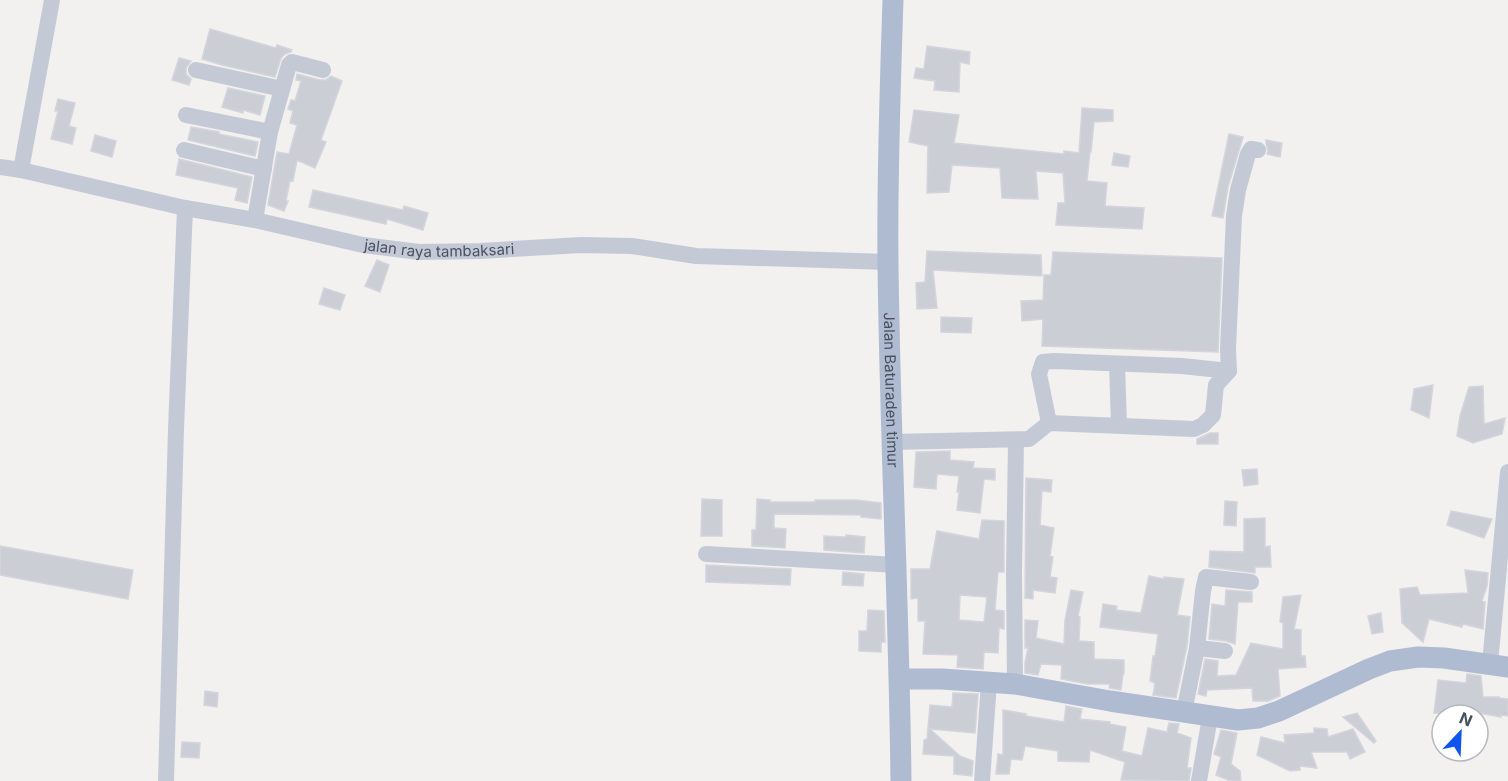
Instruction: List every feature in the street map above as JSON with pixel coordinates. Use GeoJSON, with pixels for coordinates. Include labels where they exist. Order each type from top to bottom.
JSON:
{"type":"FeatureCollection","features":[{"type":"Feature","properties":{"kind":"main road","name":"Jalan Baturaden timur"},"geometry":{"type":"LineString","coordinates":[[893,0],[888,262],[901,781]]}},
{"type":"Feature","properties":{"kind":"main road"},"geometry":{"type":"LineString","coordinates":[[900,679],[942,679],[1015,684],[1238,720],[1258,718],[1279,711],[1390,661],[1418,657],[1499,665]]}},
{"type":"Feature","properties":{"kind":"street"},"geometry":{"type":"LineString","coordinates":[[21,170],[52,0]]}},
{"type":"Feature","properties":{"kind":"street"},"geometry":{"type":"LineString","coordinates":[[255,220],[270,132],[289,65],[292,62],[323,70]]}},
{"type":"Feature","properties":{"kind":"street"},"geometry":{"type":"LineString","coordinates":[[196,70],[282,89]]}},
{"type":"Feature","properties":{"kind":"street"},"geometry":{"type":"LineString","coordinates":[[186,115],[270,132]]}},
{"type":"Feature","properties":{"kind":"street"},"geometry":{"type":"LineString","coordinates":[[892,442],[1029,439],[1049,423],[1194,429],[1203,425],[1213,415],[1216,385],[1229,371],[1234,216],[1238,190],[1248,154],[1251,149],[1258,150]]}},
{"type":"Feature","properties":{"kind":"street"},"geometry":{"type":"LineString","coordinates":[[184,150],[264,169]]}},
{"type":"Feature","properties":{"kind":"street","name":"jalan raya tambaksari"},"geometry":{"type":"LineString","coordinates":[[0,167],[363,245],[419,252],[581,245],[632,246],[696,256],[888,262]]}},
{"type":"Feature","properties":{"kind":"street"},"geometry":{"type":"LineString","coordinates":[[166,781],[185,208]]}},
{"type":"Feature","properties":{"kind":"street"},"geometry":{"type":"LineString","coordinates":[[1049,423],[1039,374],[1043,362],[1182,366],[1229,371]]}},
{"type":"Feature","properties":{"kind":"street"},"geometry":{"type":"LineString","coordinates":[[1117,364],[1119,425]]}},
{"type":"Feature","properties":{"kind":"street"},"geometry":{"type":"LineString","coordinates":[[1015,684],[1016,440]]}},
{"type":"Feature","properties":{"kind":"street"},"geometry":{"type":"LineString","coordinates":[[1499,665],[1508,472]]}},
{"type":"Feature","properties":{"kind":"street"},"geometry":{"type":"LineString","coordinates":[[706,554],[896,565]]}},
{"type":"Feature","properties":{"kind":"street"},"geometry":{"type":"LineString","coordinates":[[1184,712],[1197,648],[1206,577],[1251,582]]}},
{"type":"Feature","properties":{"kind":"street"},"geometry":{"type":"LineString","coordinates":[[1197,648],[1225,651]]}},
{"type":"Feature","properties":{"kind":"street"},"geometry":{"type":"LineString","coordinates":[[981,781],[989,683]]}},
{"type":"Feature","properties":{"kind":"street"},"geometry":{"type":"LineString","coordinates":[[1199,781],[1210,717]]}},
{"type":"Feature","properties":{"kind":"building"},"geometry":{"type":"Polygon","coordinates":[[[210,29],[276,48],[277,45],[292,50],[281,58],[275,77],[222,65],[202,59],[210,29]]]}},
{"type":"Feature","properties":{"kind":"building"},"geometry":{"type":"Polygon","coordinates":[[[927,46],[970,52],[969,64],[960,62],[959,92],[934,90],[935,81],[914,78],[916,68],[924,69],[927,46]]]}},
{"type":"Feature","properties":{"kind":"building"},"geometry":{"type":"Polygon","coordinates":[[[179,58],[191,61],[186,68],[186,74],[191,79],[189,85],[172,80],[179,58]]]}},
{"type":"Feature","properties":{"kind":"building"},"geometry":{"type":"Polygon","coordinates":[[[297,74],[320,80],[326,80],[331,76],[342,81],[321,140],[326,142],[315,168],[297,160],[293,181],[290,180],[286,201],[288,201],[284,211],[268,205],[277,152],[289,154],[297,125],[290,123],[293,111],[288,109],[291,100],[295,101],[301,81],[296,80],[297,74]]]}},
{"type":"Feature","properties":{"kind":"building"},"geometry":{"type":"Polygon","coordinates":[[[228,88],[265,96],[260,115],[222,107],[228,88]]]}},
{"type":"Feature","properties":{"kind":"building"},"geometry":{"type":"Polygon","coordinates":[[[58,99],[75,103],[69,126],[76,128],[72,144],[51,139],[58,111],[55,111],[58,99]]]}},
{"type":"Feature","properties":{"kind":"building"},"geometry":{"type":"Polygon","coordinates":[[[1082,108],[1113,110],[1113,121],[1094,122],[1087,181],[1107,183],[1105,206],[1144,208],[1142,229],[1056,225],[1058,203],[1065,203],[1063,173],[1036,171],[1038,199],[1002,198],[1000,168],[952,165],[949,192],[927,193],[928,146],[909,142],[914,110],[959,115],[954,143],[1064,154],[1064,151],[1079,153],[1082,108]]]}},
{"type":"Feature","properties":{"kind":"building"},"geometry":{"type":"Polygon","coordinates":[[[191,127],[258,142],[255,156],[188,140],[191,127]]]}},
{"type":"Feature","properties":{"kind":"building"},"geometry":{"type":"Polygon","coordinates":[[[1229,134],[1243,137],[1228,187],[1223,218],[1212,216],[1229,134]]]}},
{"type":"Feature","properties":{"kind":"building"},"geometry":{"type":"Polygon","coordinates":[[[95,135],[116,141],[112,157],[91,151],[95,135]]]}},
{"type":"Feature","properties":{"kind":"building"},"geometry":{"type":"Polygon","coordinates":[[[1266,140],[1282,143],[1280,157],[1267,154],[1266,140]]]}},
{"type":"Feature","properties":{"kind":"building"},"geometry":{"type":"Polygon","coordinates":[[[1114,153],[1130,156],[1128,167],[1112,165],[1114,153]]]}},
{"type":"Feature","properties":{"kind":"building"},"geometry":{"type":"Polygon","coordinates":[[[179,159],[252,177],[247,203],[235,200],[238,188],[176,175],[179,159]]]}},
{"type":"Feature","properties":{"kind":"building"},"geometry":{"type":"Polygon","coordinates":[[[313,190],[403,210],[404,206],[428,213],[423,230],[387,219],[386,224],[309,207],[313,190]]]}},
{"type":"Feature","properties":{"kind":"building"},"geometry":{"type":"Polygon","coordinates":[[[927,251],[1041,255],[1042,276],[933,270],[937,308],[917,309],[916,283],[925,282],[927,251]]]}},
{"type":"Feature","properties":{"kind":"building"},"geometry":{"type":"Polygon","coordinates":[[[1053,252],[1222,258],[1218,352],[1042,346],[1043,319],[1022,321],[1021,301],[1043,300],[1044,275],[1051,275],[1053,252]]]}},
{"type":"Feature","properties":{"kind":"building"},"geometry":{"type":"Polygon","coordinates":[[[377,260],[389,265],[380,292],[365,286],[377,260]]]}},
{"type":"Feature","properties":{"kind":"building"},"geometry":{"type":"Polygon","coordinates":[[[324,288],[345,295],[340,310],[319,304],[324,288]]]}},
{"type":"Feature","properties":{"kind":"building"},"geometry":{"type":"Polygon","coordinates":[[[941,317],[972,318],[971,333],[941,332],[941,317]]]}},
{"type":"Feature","properties":{"kind":"building"},"geometry":{"type":"Polygon","coordinates":[[[1433,385],[1429,418],[1411,410],[1414,389],[1433,385]]]}},
{"type":"Feature","properties":{"kind":"building"},"geometry":{"type":"Polygon","coordinates":[[[1483,386],[1484,424],[1505,418],[1502,434],[1473,443],[1457,436],[1460,416],[1469,387],[1483,386]]]}},
{"type":"Feature","properties":{"kind":"building"},"geometry":{"type":"Polygon","coordinates":[[[1210,433],[1218,433],[1218,444],[1197,444],[1197,439],[1210,433]]]}},
{"type":"Feature","properties":{"kind":"building"},"geometry":{"type":"Polygon","coordinates":[[[950,451],[950,460],[974,462],[973,468],[995,469],[995,480],[984,479],[980,513],[957,510],[959,476],[937,474],[936,489],[914,487],[916,452],[950,451]]]}},
{"type":"Feature","properties":{"kind":"building"},"geometry":{"type":"Polygon","coordinates":[[[1257,469],[1258,484],[1244,486],[1242,470],[1257,469]]]}},
{"type":"Feature","properties":{"kind":"building"},"geometry":{"type":"Polygon","coordinates":[[[1026,478],[1052,480],[1051,492],[1042,491],[1040,525],[1054,528],[1050,577],[1057,578],[1055,593],[1033,590],[1033,599],[1025,598],[1026,478]]]}},
{"type":"Feature","properties":{"kind":"building"},"geometry":{"type":"Polygon","coordinates":[[[702,499],[722,500],[722,536],[701,536],[702,499]]]}},
{"type":"Feature","properties":{"kind":"building"},"geometry":{"type":"Polygon","coordinates":[[[757,499],[770,500],[770,502],[856,500],[881,503],[881,519],[861,517],[861,515],[774,514],[774,528],[786,529],[785,548],[752,546],[752,530],[756,530],[757,499]]]}},
{"type":"Feature","properties":{"kind":"building"},"geometry":{"type":"Polygon","coordinates":[[[1225,501],[1237,502],[1236,526],[1224,525],[1225,501]]]}},
{"type":"Feature","properties":{"kind":"building"},"geometry":{"type":"Polygon","coordinates":[[[1451,511],[1492,519],[1484,538],[1447,525],[1451,511]]]}},
{"type":"Feature","properties":{"kind":"building"},"geometry":{"type":"Polygon","coordinates":[[[1265,518],[1265,547],[1270,546],[1271,567],[1255,567],[1255,573],[1209,567],[1210,551],[1244,552],[1244,519],[1265,518]]]}},
{"type":"Feature","properties":{"kind":"building"},"geometry":{"type":"Polygon","coordinates":[[[982,520],[1004,521],[1004,572],[998,572],[995,610],[1004,611],[1004,629],[999,628],[998,653],[984,652],[983,669],[957,667],[958,655],[923,654],[925,621],[918,621],[918,598],[911,599],[911,569],[930,569],[937,531],[979,539],[982,520]],[[960,595],[959,620],[984,622],[987,597],[960,595]]]}},
{"type":"Feature","properties":{"kind":"building"},"geometry":{"type":"Polygon","coordinates":[[[846,535],[865,537],[864,553],[824,550],[824,536],[846,537],[846,535]]]}},
{"type":"Feature","properties":{"kind":"building"},"geometry":{"type":"Polygon","coordinates":[[[0,546],[133,570],[128,599],[0,575],[0,546]]]}},
{"type":"Feature","properties":{"kind":"building"},"geometry":{"type":"Polygon","coordinates":[[[706,565],[791,569],[790,585],[706,582],[706,565]]]}},
{"type":"Feature","properties":{"kind":"building"},"geometry":{"type":"Polygon","coordinates":[[[1465,570],[1488,573],[1482,601],[1485,602],[1483,629],[1463,624],[1462,627],[1429,619],[1423,642],[1402,623],[1400,589],[1417,587],[1420,595],[1468,593],[1465,570]]]}},
{"type":"Feature","properties":{"kind":"building"},"geometry":{"type":"Polygon","coordinates":[[[843,572],[864,574],[863,586],[842,585],[843,572]]]}},
{"type":"Feature","properties":{"kind":"building"},"geometry":{"type":"Polygon","coordinates":[[[1149,576],[1184,579],[1177,615],[1190,617],[1187,646],[1176,698],[1153,695],[1155,683],[1150,681],[1158,634],[1100,627],[1103,604],[1117,606],[1116,610],[1141,613],[1149,576]]]}},
{"type":"Feature","properties":{"kind":"building"},"geometry":{"type":"Polygon","coordinates":[[[1071,590],[1083,592],[1078,616],[1080,617],[1079,641],[1094,642],[1094,659],[1124,660],[1121,690],[1109,688],[1110,684],[1087,684],[1061,679],[1062,665],[1041,664],[1038,675],[1025,673],[1028,648],[1025,648],[1025,620],[1038,621],[1036,638],[1064,644],[1065,620],[1071,590]]]}},
{"type":"Feature","properties":{"kind":"building"},"geometry":{"type":"Polygon","coordinates":[[[1226,590],[1252,592],[1252,602],[1238,602],[1235,644],[1209,639],[1212,604],[1225,606],[1226,590]]]}},
{"type":"Feature","properties":{"kind":"building"},"geometry":{"type":"Polygon","coordinates":[[[1301,595],[1294,629],[1301,630],[1301,656],[1305,656],[1306,667],[1278,669],[1280,696],[1268,701],[1253,701],[1252,688],[1207,690],[1206,696],[1198,694],[1205,659],[1218,661],[1217,676],[1236,675],[1251,643],[1283,649],[1283,623],[1280,622],[1283,597],[1301,595]]]}},
{"type":"Feature","properties":{"kind":"building"},"geometry":{"type":"Polygon","coordinates":[[[868,610],[884,611],[885,642],[881,642],[881,652],[859,651],[859,631],[867,631],[868,610]]]}},
{"type":"Feature","properties":{"kind":"building"},"geometry":{"type":"Polygon","coordinates":[[[1381,613],[1383,632],[1372,634],[1368,616],[1381,613]]]}},
{"type":"Feature","properties":{"kind":"building"},"geometry":{"type":"Polygon","coordinates":[[[1467,674],[1481,676],[1483,697],[1508,699],[1508,716],[1490,715],[1490,703],[1435,703],[1438,680],[1466,683],[1467,674]]]}},
{"type":"Feature","properties":{"kind":"building"},"geometry":{"type":"Polygon","coordinates":[[[205,691],[218,693],[217,707],[204,705],[205,691]]]}},
{"type":"Feature","properties":{"kind":"building"},"geometry":{"type":"Polygon","coordinates":[[[953,693],[978,694],[975,733],[930,729],[960,756],[973,761],[972,776],[954,774],[954,756],[923,754],[924,740],[927,739],[930,705],[952,707],[953,693]]]}},
{"type":"Feature","properties":{"kind":"building"},"geometry":{"type":"Polygon","coordinates":[[[1066,706],[1082,709],[1080,719],[1110,722],[1110,724],[1126,727],[1122,751],[1142,756],[1148,728],[1167,732],[1169,723],[1179,724],[1177,733],[1191,738],[1187,768],[1191,768],[1189,781],[1121,780],[1125,762],[1090,750],[1089,762],[1058,761],[1058,751],[1025,746],[1022,760],[1011,759],[1009,774],[996,774],[998,754],[1003,755],[1003,710],[1064,722],[1066,706]]]}},
{"type":"Feature","properties":{"kind":"building"},"geometry":{"type":"Polygon","coordinates":[[[1357,713],[1376,741],[1374,743],[1343,717],[1357,713]]]}},
{"type":"Feature","properties":{"kind":"building"},"geometry":{"type":"Polygon","coordinates":[[[1314,728],[1327,729],[1328,737],[1353,729],[1365,752],[1350,759],[1347,752],[1311,752],[1317,768],[1300,766],[1300,770],[1290,771],[1257,755],[1261,737],[1285,743],[1284,735],[1314,733],[1314,728]]]}},
{"type":"Feature","properties":{"kind":"building"},"geometry":{"type":"Polygon","coordinates":[[[1221,730],[1237,733],[1231,764],[1240,771],[1241,781],[1230,781],[1216,775],[1221,757],[1214,754],[1221,730]]]}},
{"type":"Feature","properties":{"kind":"building"},"geometry":{"type":"Polygon","coordinates":[[[182,742],[200,743],[199,758],[181,757],[182,742]]]}}]}
